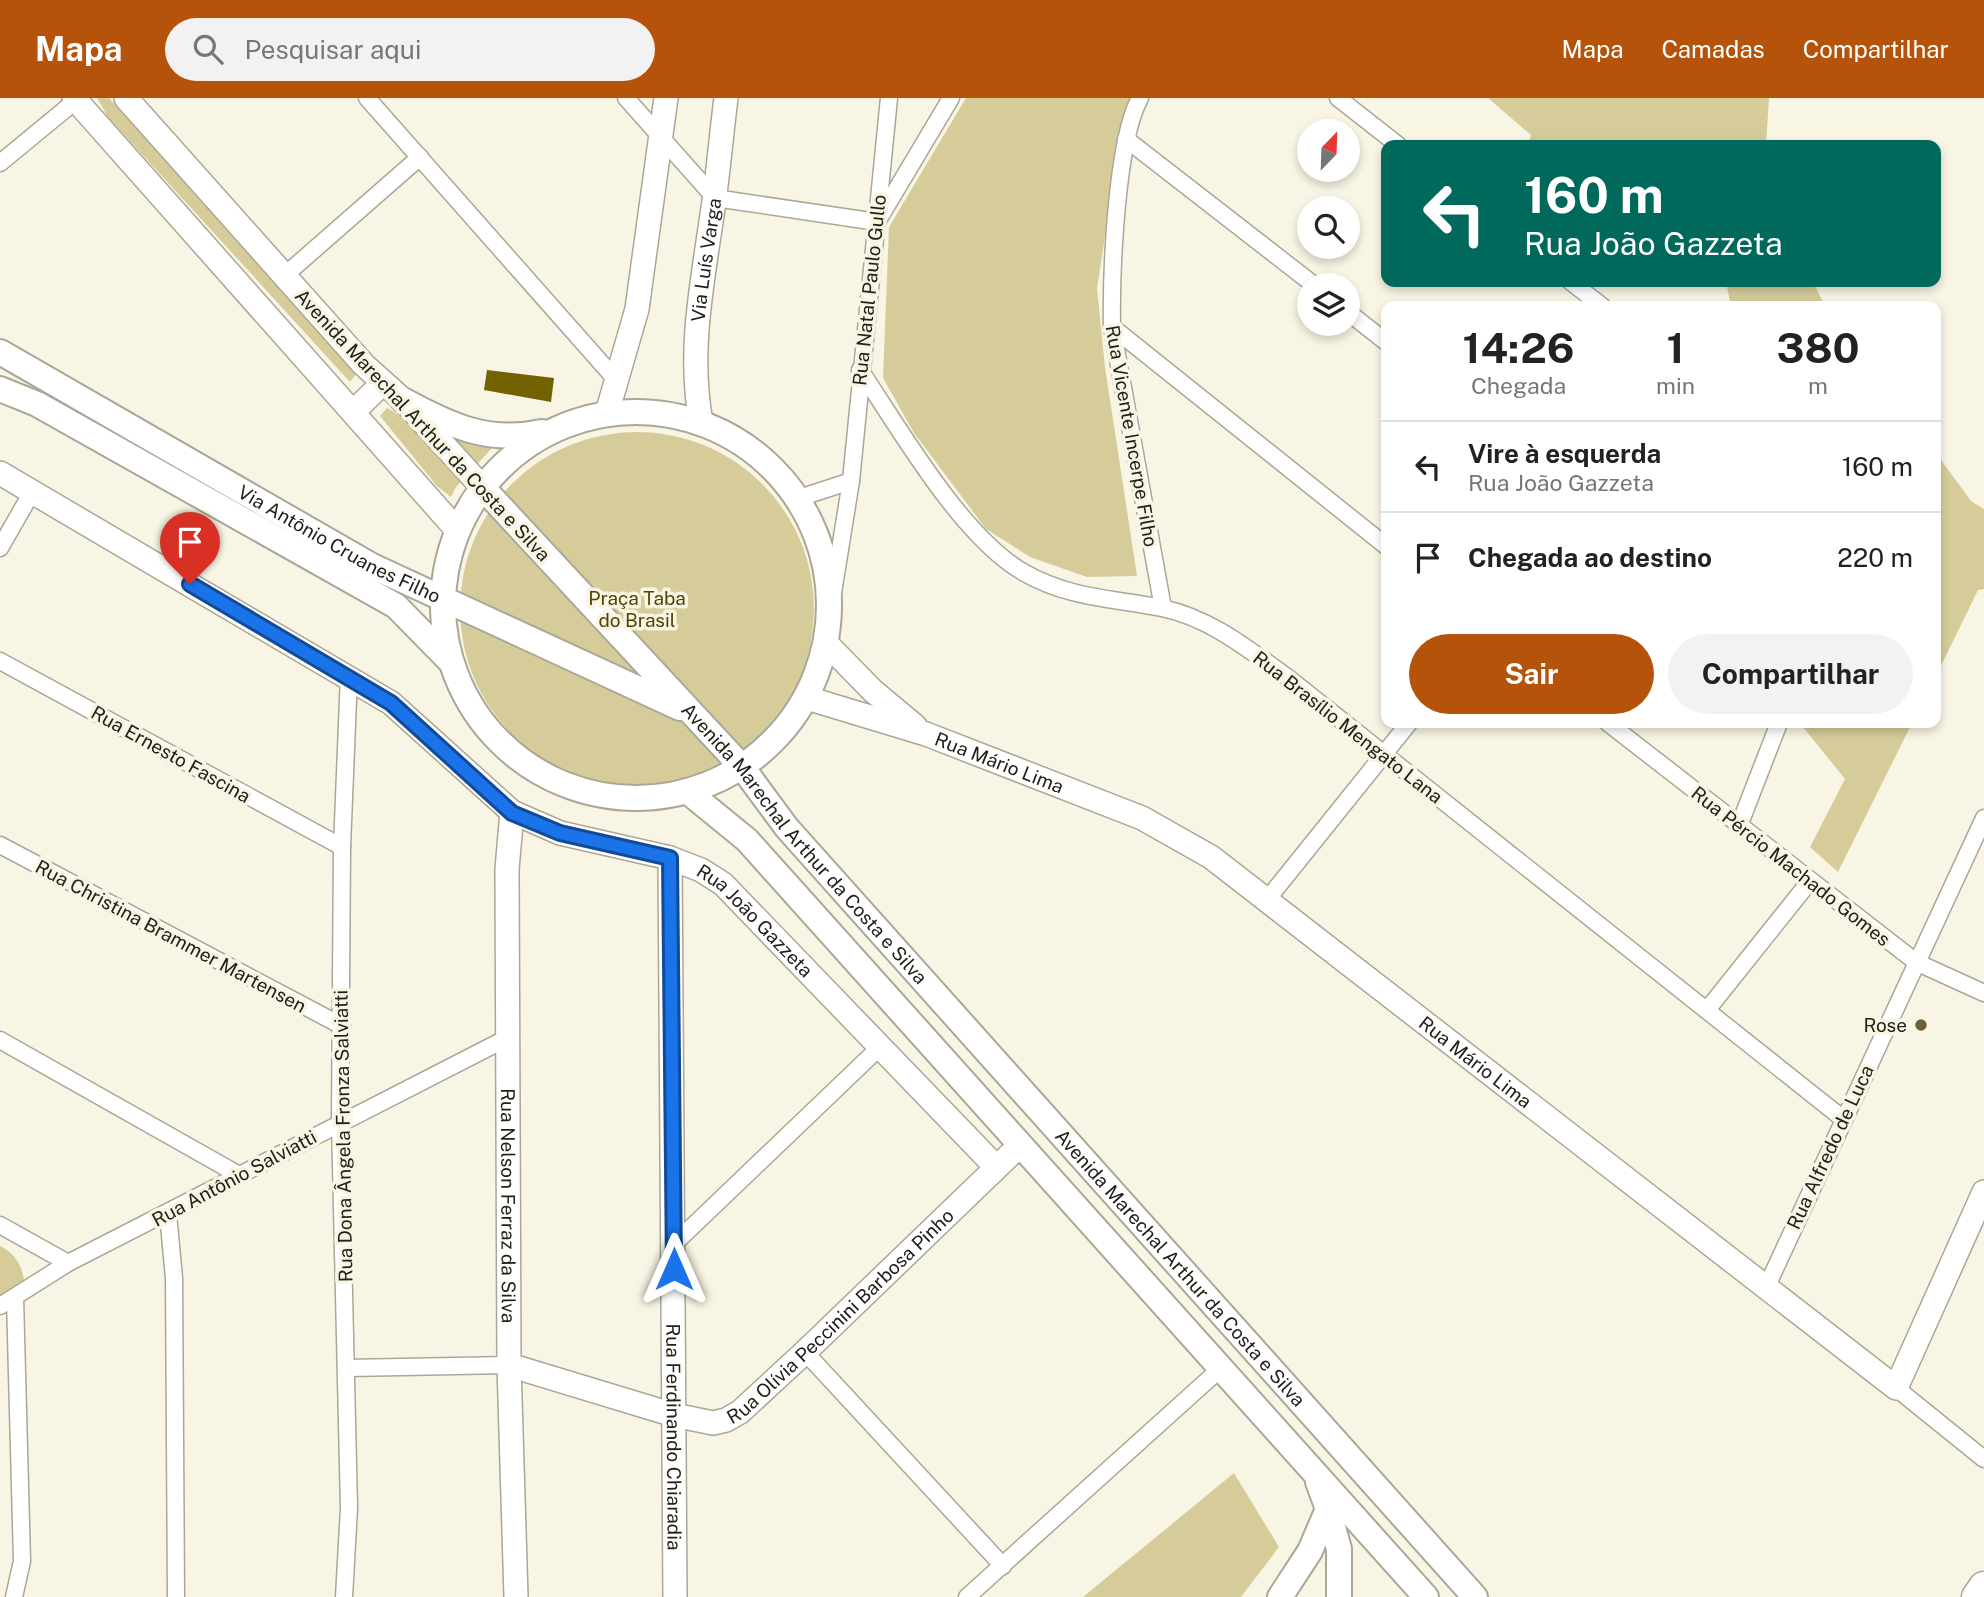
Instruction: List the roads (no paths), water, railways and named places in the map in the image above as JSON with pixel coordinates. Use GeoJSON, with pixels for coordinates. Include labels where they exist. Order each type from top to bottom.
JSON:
{"type":"FeatureCollection","features":[{"type":"Feature","properties":{"kind":"highway"},"geometry":{"type":"LineString","coordinates":[[1977,1597],[1984,1587]]}},
{"type":"Feature","properties":{"kind":"main road","name":"Via Antônio Cruanes Filho"},"geometry":{"type":"LineString","coordinates":[[0,352],[372,566],[690,713]]}},
{"type":"Feature","properties":{"kind":"main road","name":"Via Antônio Cruanes Filho"},"geometry":{"type":"LineString","coordinates":[[0,388],[37,404],[396,606],[452,663]]}},
{"type":"Feature","properties":{"kind":"main road"},"geometry":{"type":"LineString","coordinates":[[402,400],[433,417],[472,432],[514,438],[552,430],[607,413],[639,411],[670,414],[701,422],[756,452],[799,498],[820,544],[827,568],[831,606],[827,644],[807,698],[776,739],[742,767],[687,791],[654,797],[622,797],[589,792],[549,776],[504,745],[482,721],[465,693],[446,641],[443,597],[447,562],[457,530],[482,487],[514,454],[552,430]]}},
{"type":"Feature","properties":{"kind":"main road","name":"Avenida Marechal Arthur da Costa e Silva"},"geometry":{"type":"LineString","coordinates":[[482,487],[742,767],[787,828],[1475,1597]]}},
{"type":"Feature","properties":{"kind":"main road"},"geometry":{"type":"LineString","coordinates":[[399,578],[423,576],[447,562]]}},
{"type":"Feature","properties":{"kind":"main road"},"geometry":{"type":"LineString","coordinates":[[774,808],[770,782],[776,739]]}},
{"type":"Feature","properties":{"kind":"main road","name":"Avenida Marechal Arthur da Costa e Silva"},"geometry":{"type":"LineString","coordinates":[[687,791],[747,840],[1426,1597]]}},
{"type":"Feature","properties":{"kind":"main road"},"geometry":{"type":"LineString","coordinates":[[1028,1155],[1064,1139]]}},
{"type":"Feature","properties":{"kind":"main road"},"geometry":{"type":"LineString","coordinates":[[1312,1469],[1328,1509],[1339,1549],[1339,1597]]}},
{"type":"Feature","properties":{"kind":"main road"},"geometry":{"type":"LineString","coordinates":[[1280,1597],[1310,1551],[1328,1509]]}},
{"type":"Feature","properties":{"kind":"street","name":"Avenida Marechal Arthur da Costa e Silva"},"geometry":{"type":"LineString","coordinates":[[126,98],[284,276],[482,487]]}},
{"type":"Feature","properties":{"kind":"street"},"geometry":{"type":"LineString","coordinates":[[367,98],[618,382]]}},
{"type":"Feature","properties":{"kind":"street"},"geometry":{"type":"LineString","coordinates":[[626,98],[715,198],[877,222],[951,98]]}},
{"type":"Feature","properties":{"kind":"street"},"geometry":{"type":"LineString","coordinates":[[607,413],[637,309],[666,98]]}},
{"type":"Feature","properties":{"kind":"street","name":"Via Luís Varga"},"geometry":{"type":"LineString","coordinates":[[701,422],[694,388],[695,334],[715,198],[726,98]]}},
{"type":"Feature","properties":{"kind":"street","name":"Rua Natal Paulo Gullo"},"geometry":{"type":"LineString","coordinates":[[831,606],[851,481],[889,98]]}},
{"type":"Feature","properties":{"kind":"street","name":"Rua Vicente Incerpe Filho"},"geometry":{"type":"LineString","coordinates":[[1140,98],[1126,139],[1111,291],[1112,327],[1163,608]]}},
{"type":"Feature","properties":{"kind":"street"},"geometry":{"type":"LineString","coordinates":[[1338,98],[1392,140]]}},
{"type":"Feature","properties":{"kind":"street","name":"Avenida Marechal Arthur da Costa e Silva"},"geometry":{"type":"LineString","coordinates":[[76,99],[457,530]]}},
{"type":"Feature","properties":{"kind":"street"},"geometry":{"type":"LineString","coordinates":[[0,163],[76,99]]}},
{"type":"Feature","properties":{"kind":"street"},"geometry":{"type":"LineString","coordinates":[[1126,139],[1299,273]]}},
{"type":"Feature","properties":{"kind":"street"},"geometry":{"type":"LineString","coordinates":[[284,276],[420,157]]}},
{"type":"Feature","properties":{"kind":"street"},"geometry":{"type":"LineString","coordinates":[[1577,287],[1596,301]]}},
{"type":"Feature","properties":{"kind":"street"},"geometry":{"type":"LineString","coordinates":[[1360,321],[1381,338]]}},
{"type":"Feature","properties":{"kind":"street"},"geometry":{"type":"LineString","coordinates":[[1112,327],[1381,542]]}},
{"type":"Feature","properties":{"kind":"street","name":"Rua Brasílio Mengato Lana"},"geometry":{"type":"LineString","coordinates":[[860,370],[910,445],[988,548],[1024,572],[1088,598],[1163,608],[1198,619],[1226,633],[1287,677],[1842,1118]]}},
{"type":"Feature","properties":{"kind":"street"},"geometry":{"type":"LineString","coordinates":[[354,411],[383,383]]}},
{"type":"Feature","properties":{"kind":"street","name":"Rua João Gazzeta"},"geometry":{"type":"LineString","coordinates":[[0,473],[349,675],[391,703],[512,813],[560,833],[670,858],[701,870],[723,884],[996,1167]]}},
{"type":"Feature","properties":{"kind":"street"},"geometry":{"type":"LineString","coordinates":[[799,498],[851,481]]}},
{"type":"Feature","properties":{"kind":"street"},"geometry":{"type":"LineString","coordinates":[[0,548],[32,492]]}},
{"type":"Feature","properties":{"kind":"street","name":"Rua Mário Lima"},"geometry":{"type":"LineString","coordinates":[[827,644],[873,691],[926,734]]}},
{"type":"Feature","properties":{"kind":"street","name":"Rua Ernesto Fascina"},"geometry":{"type":"LineString","coordinates":[[0,661],[342,847]]}},
{"type":"Feature","properties":{"kind":"street","name":"Rua Dona Ângela Fronza Salviatti"},"geometry":{"type":"LineString","coordinates":[[344,1597],[349,1508],[340,1122],[342,847],[349,675]]}},
{"type":"Feature","properties":{"kind":"street","name":"Rua Mário Lima"},"geometry":{"type":"LineString","coordinates":[[807,698],[926,734],[1142,818],[1211,857],[1767,1286],[1984,1459]]}},
{"type":"Feature","properties":{"kind":"street"},"geometry":{"type":"LineString","coordinates":[[1266,901],[1405,728]]}},
{"type":"Feature","properties":{"kind":"street","name":"Rua Pércio Machado Gomes"},"geometry":{"type":"LineString","coordinates":[[1614,728],[1916,961],[1984,993]]}},
{"type":"Feature","properties":{"kind":"street"},"geometry":{"type":"LineString","coordinates":[[1739,826],[1777,728]]}},
{"type":"Feature","properties":{"kind":"street","name":"Rua Nelson Ferraz da Silva"},"geometry":{"type":"LineString","coordinates":[[512,813],[507,869],[509,1365],[516,1597]]}},
{"type":"Feature","properties":{"kind":"street","name":"Rua Alfredo de Luca"},"geometry":{"type":"LineString","coordinates":[[1767,1286],[1842,1118],[1984,818]]}},
{"type":"Feature","properties":{"kind":"street","name":"Rua Christina Brammer Martensen"},"geometry":{"type":"LineString","coordinates":[[0,845],[342,1026]]}},
{"type":"Feature","properties":{"kind":"street","name":"Rua Ferdinando Chiaradia"},"geometry":{"type":"LineString","coordinates":[[670,858],[675,1597]]}},
{"type":"Feature","properties":{"kind":"street"},"geometry":{"type":"LineString","coordinates":[[1707,1010],[1810,881]]}},
{"type":"Feature","properties":{"kind":"street","name":"Rua Antônio Salviatti"},"geometry":{"type":"LineString","coordinates":[[0,1306],[68,1263],[509,1037]]}},
{"type":"Feature","properties":{"kind":"street"},"geometry":{"type":"LineString","coordinates":[[0,1040],[239,1175]]}},
{"type":"Feature","properties":{"kind":"street"},"geometry":{"type":"LineString","coordinates":[[674,1244],[881,1046]]}},
{"type":"Feature","properties":{"kind":"street","name":"Rua Olívia Peccinini Barbosa Pinho"},"geometry":{"type":"LineString","coordinates":[[347,1368],[509,1365],[674,1415],[713,1423],[726,1420],[740,1412],[805,1352],[996,1167],[1028,1155]]}},
{"type":"Feature","properties":{"kind":"street"},"geometry":{"type":"LineString","coordinates":[[1896,1388],[1984,1192]]}},
{"type":"Feature","properties":{"kind":"street"},"geometry":{"type":"LineString","coordinates":[[167,1214],[174,1278],[176,1597]]}},
{"type":"Feature","properties":{"kind":"street"},"geometry":{"type":"LineString","coordinates":[[0,1225],[68,1263]]}},
{"type":"Feature","properties":{"kind":"street"},"geometry":{"type":"LineString","coordinates":[[14,1597],[22,1561],[15,1298]]}},
{"type":"Feature","properties":{"kind":"street"},"geometry":{"type":"LineString","coordinates":[[805,1352],[1003,1566]]}},
{"type":"Feature","properties":{"kind":"street"},"geometry":{"type":"LineString","coordinates":[[967,1597],[1220,1369]]}},
{"type":"Feature","properties":{"kind":"place","name":"Rose"},"geometry":{"type":"Point","coordinates":[1921,1025]}},
{"type":"Feature","properties":{"kind":"park label","name":"Praça Taba do Brasil"},"geometry":{"type":"Point","coordinates":[637,609]}}]}
